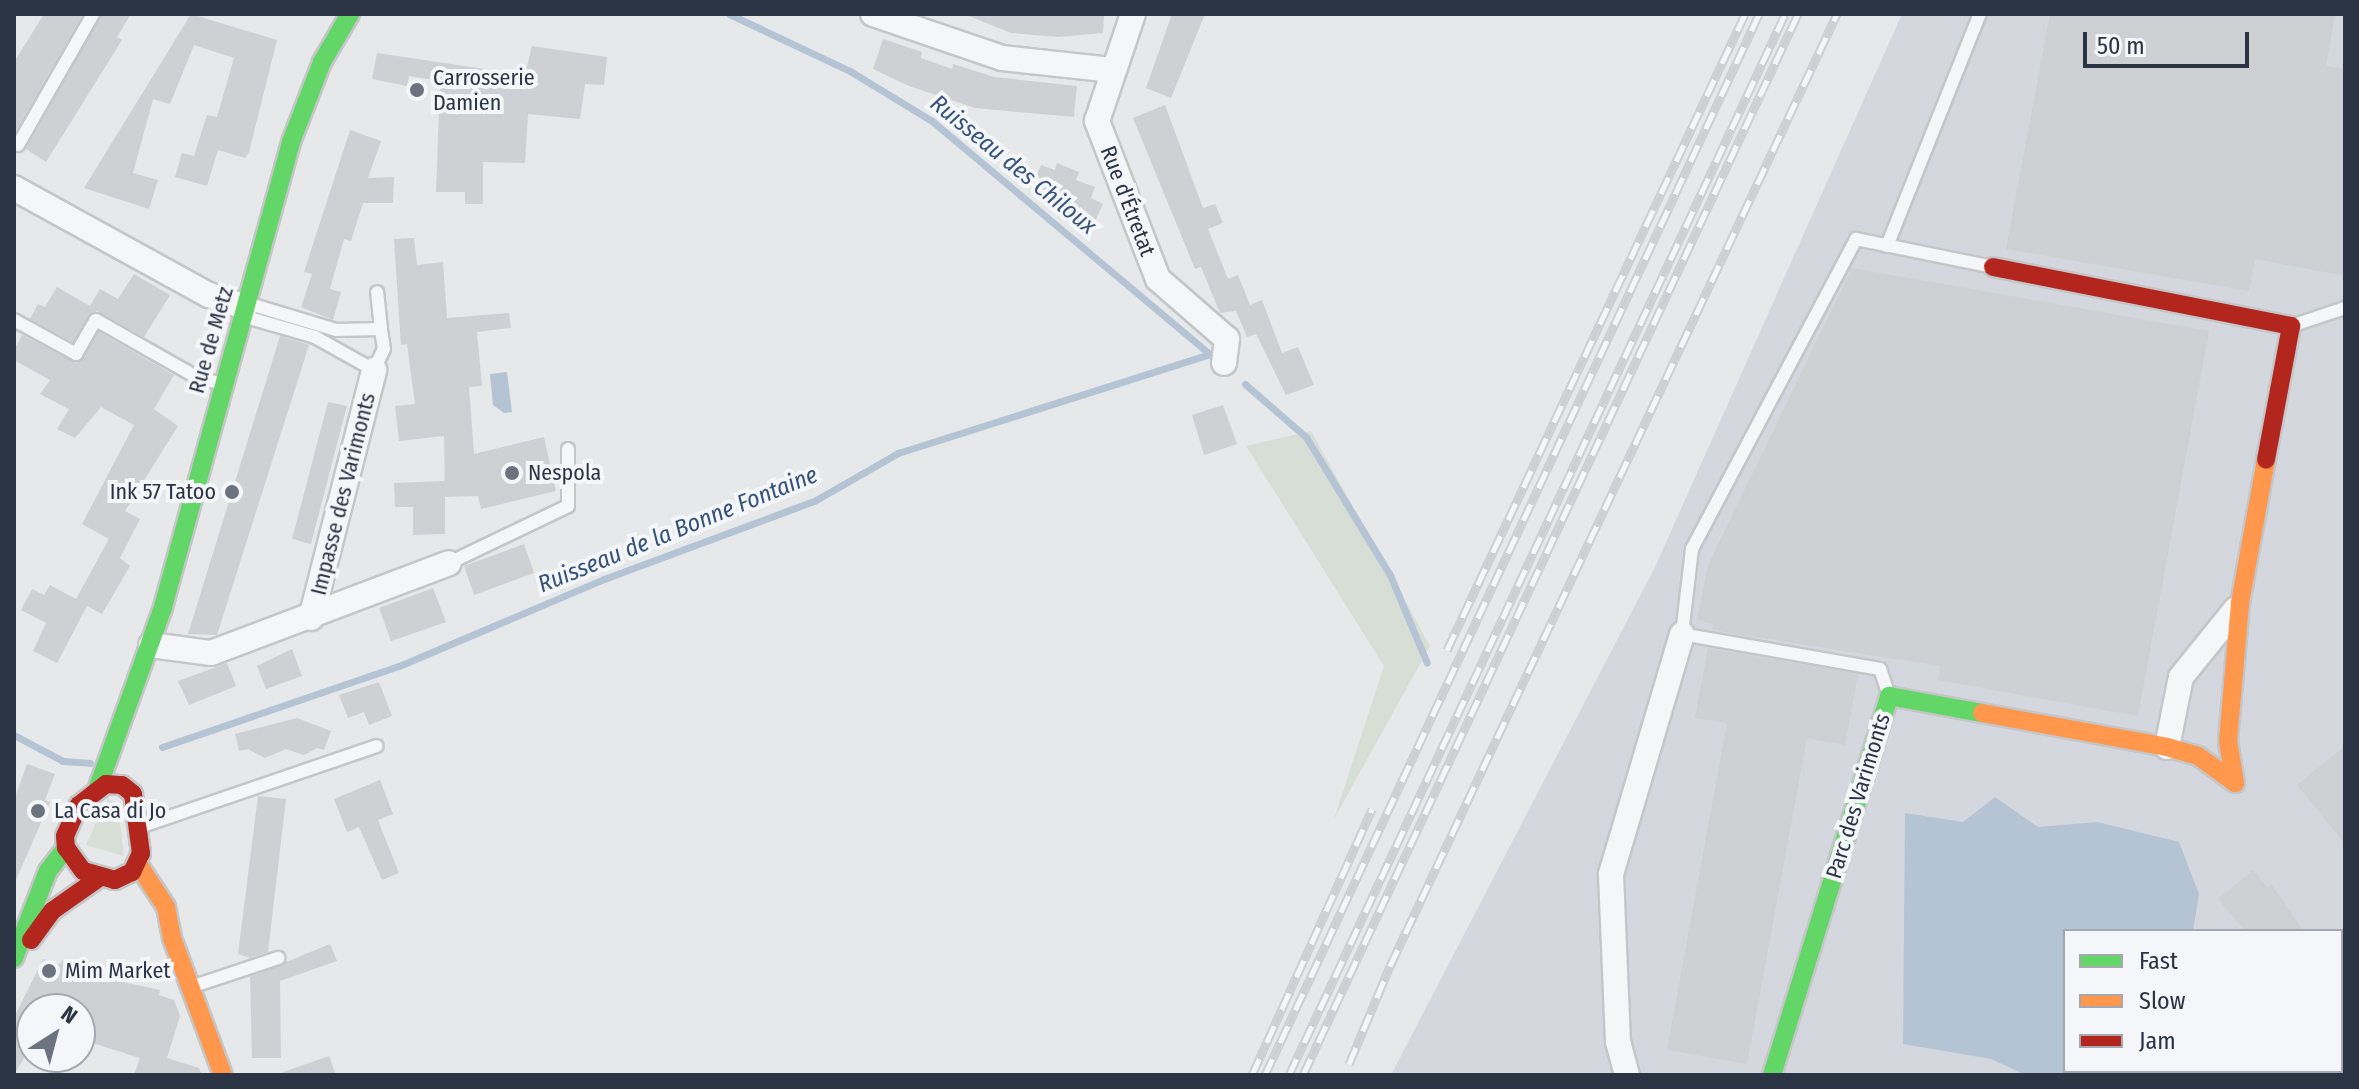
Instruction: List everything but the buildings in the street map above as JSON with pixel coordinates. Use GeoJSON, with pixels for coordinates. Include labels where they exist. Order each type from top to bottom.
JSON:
{"type":"FeatureCollection","features":[{"type":"Feature","properties":{"kind":"street","name":"Rue de Metz"},"geometry":{"type":"LineString","coordinates":[[98,787],[111,743],[138,686],[151,645],[303,106],[350,14]]}},
{"type":"Feature","properties":{"kind":"street"},"geometry":{"type":"LineString","coordinates":[[873,14],[1002,58],[1113,70]]}},
{"type":"Feature","properties":{"kind":"street","name":"Rue d'Étretat"},"geometry":{"type":"LineString","coordinates":[[1133,14],[1097,121],[1158,279],[1227,339],[1224,363]]}},
{"type":"Feature","properties":{"kind":"street"},"geometry":{"type":"LineString","coordinates":[[14,188],[209,295],[245,309]]}},
{"type":"Feature","properties":{"kind":"street"},"geometry":{"type":"LineString","coordinates":[[1993,267],[2291,326]]}},
{"type":"Feature","properties":{"kind":"street","name":"Parc des Varimonts"},"geometry":{"type":"LineString","coordinates":[[1772,1075],[1889,696],[2167,747],[2198,756],[2235,783],[2228,741],[2240,603],[2291,326]]}},
{"type":"Feature","properties":{"kind":"street","name":"Impasse des Varimonts"},"geometry":{"type":"LineString","coordinates":[[311,618],[374,370]]}},
{"type":"Feature","properties":{"kind":"street","name":"Impasse des Varimonts"},"geometry":{"type":"LineString","coordinates":[[151,645],[211,653],[311,618],[449,563]]}},
{"type":"Feature","properties":{"kind":"street","name":"Parc des Varimonts"},"geometry":{"type":"LineString","coordinates":[[2167,747],[2181,677],[2217,639],[2240,603]]}},
{"type":"Feature","properties":{"kind":"street"},"geometry":{"type":"LineString","coordinates":[[1627,1075],[1618,1042],[1611,874],[1682,634]]}},
{"type":"Feature","properties":{"kind":"street","name":"Rue de Metz"},"geometry":{"type":"LineString","coordinates":[[129,790],[138,686]]}},
{"type":"Feature","properties":{"kind":"street"},"geometry":{"type":"LineString","coordinates":[[14,960],[48,871],[66,848],[73,815],[98,787],[122,785],[129,790],[137,828],[138,864],[166,907],[172,938],[194,986],[223,1075]]}},
{"type":"Feature","properties":{"kind":"street"},"geometry":{"type":"LineString","coordinates":[[66,848],[83,871],[107,879],[172,938]]}},
{"type":"Feature","properties":{"kind":"street"},"geometry":{"type":"LineString","coordinates":[[14,960],[52,911],[138,864]]}},
{"type":"Feature","properties":{"kind":"lane"},"geometry":{"type":"LineString","coordinates":[[18,145],[93,14]]}},
{"type":"Feature","properties":{"kind":"lane"},"geometry":{"type":"LineString","coordinates":[[1887,246],[1980,14]]}},
{"type":"Feature","properties":{"kind":"lane"},"geometry":{"type":"LineString","coordinates":[[1889,696],[1880,669],[1682,634],[1692,549],[1856,239],[1993,267]]}},
{"type":"Feature","properties":{"kind":"lane"},"geometry":{"type":"LineString","coordinates":[[374,370],[384,349],[377,292]]}},
{"type":"Feature","properties":{"kind":"lane"},"geometry":{"type":"LineString","coordinates":[[2291,326],[2345,308]]}},
{"type":"Feature","properties":{"kind":"lane"},"geometry":{"type":"LineString","coordinates":[[245,309],[336,330],[381,329]]}},
{"type":"Feature","properties":{"kind":"lane","name":"Impasse des Varimonts"},"geometry":{"type":"LineString","coordinates":[[245,309],[315,337],[374,370]]}},
{"type":"Feature","properties":{"kind":"lane"},"geometry":{"type":"LineString","coordinates":[[14,320],[76,354],[96,320],[198,378],[223,384]]}},
{"type":"Feature","properties":{"kind":"lane"},"geometry":{"type":"LineString","coordinates":[[449,563],[568,506],[568,449]]}},
{"type":"Feature","properties":{"kind":"lane"},"geometry":{"type":"LineString","coordinates":[[137,828],[376,746]]}},
{"type":"Feature","properties":{"kind":"lane"},"geometry":{"type":"LineString","coordinates":[[194,986],[278,958]]}},
{"type":"Feature","properties":{"kind":"shaded area"},"geometry":{"type":"Polygon","coordinates":[[[1902,14],[2345,14],[2345,1075],[1391,1075],[1655,567],[1902,14]]]}},
{"type":"Feature","properties":{"kind":"shaded area"},"geometry":{"type":"Polygon","coordinates":[[[1311,431],[1430,646],[1334,819],[1384,666],[1246,446],[1311,431]]]}},
{"type":"Feature","properties":{"kind":"shaded area"},"geometry":{"type":"Polygon","coordinates":[[[107,799],[117,802],[124,856],[86,845],[107,799]]]}},
{"type":"Feature","properties":{"kind":"water"},"geometry":{"type":"Polygon","coordinates":[[[507,372],[512,412],[504,413],[493,405],[490,374],[507,372]]]}},
{"type":"Feature","properties":{"kind":"water"},"geometry":{"type":"Polygon","coordinates":[[[1995,797],[2038,827],[2097,822],[2179,842],[2199,894],[2193,929],[2063,929],[2063,1073],[2214,1073],[2212,1075],[2026,1075],[1991,1059],[1903,1044],[1905,813],[1963,822],[1995,797]]]}},
{"type":"Feature","properties":{"kind":"waterway","name":"Ruisseau des Chiloux"},"geometry":{"type":"LineString","coordinates":[[729,14],[850,71],[932,121],[1210,354]]}},
{"type":"Feature","properties":{"kind":"waterway","name":"Ruisseau de la Bonne Fontaine"},"geometry":{"type":"LineString","coordinates":[[162,747],[399,666],[604,579],[816,500],[898,453],[1210,354]]}},
{"type":"Feature","properties":{"kind":"waterway","name":"Ruisseau de la Bonne Fontaine"},"geometry":{"type":"LineString","coordinates":[[1245,384],[1306,437],[1390,575],[1427,663]]}},
{"type":"Feature","properties":{"kind":"waterway","name":"Ruisseau de la Bonne Fontaine"},"geometry":{"type":"LineString","coordinates":[[14,735],[63,761],[90,763]]}},
{"type":"Feature","properties":{"kind":"railway"},"geometry":{"type":"LineString","coordinates":[[1447,650],[1745,14]]}},
{"type":"Feature","properties":{"kind":"railway"},"geometry":{"type":"LineString","coordinates":[[1265,1075],[1759,14]]}},
{"type":"Feature","properties":{"kind":"railway"},"geometry":{"type":"LineString","coordinates":[[1289,1075],[1785,14]]}},
{"type":"Feature","properties":{"kind":"railway"},"geometry":{"type":"LineString","coordinates":[[1303,1075],[1798,14]]}},
{"type":"Feature","properties":{"kind":"railway"},"geometry":{"type":"LineString","coordinates":[[1349,1064],[1390,966],[1837,14]]}},
{"type":"Feature","properties":{"kind":"railway"},"geometry":{"type":"LineString","coordinates":[[1252,1075],[1372,809]]}},
{"type":"Feature","properties":{"kind":"traffic: fast"},"geometry":{"type":"LineString","coordinates":[[98,787],[163,607],[291,142],[322,62],[350,14]]}},
{"type":"Feature","properties":{"kind":"traffic: fast"},"geometry":{"type":"LineString","coordinates":[[1772,1075],[1889,696],[1982,713]]}},
{"type":"Feature","properties":{"kind":"traffic: fast"},"geometry":{"type":"LineString","coordinates":[[14,958],[48,871],[66,848]]}},
{"type":"Feature","properties":{"kind":"traffic: slow"},"geometry":{"type":"LineString","coordinates":[[2235,783],[2228,741],[2240,603],[2266,460]]}},
{"type":"Feature","properties":{"kind":"traffic: slow"},"geometry":{"type":"LineString","coordinates":[[1982,713],[2167,747],[2198,756],[2235,783]]}},
{"type":"Feature","properties":{"kind":"traffic: slow"},"geometry":{"type":"LineString","coordinates":[[138,864],[166,907],[172,938],[223,1075]]}},
{"type":"Feature","properties":{"kind":"traffic: jam"},"geometry":{"type":"LineString","coordinates":[[1993,267],[2291,326],[2266,460]]}},
{"type":"Feature","properties":{"kind":"traffic: jam"},"geometry":{"type":"LineString","coordinates":[[106,784],[122,785],[133,794],[141,853],[132,872],[115,880],[83,871],[66,848],[65,836],[79,805],[106,784]]}},
{"type":"Feature","properties":{"kind":"traffic: jam"},"geometry":{"type":"LineString","coordinates":[[31,940],[52,911],[99,878]]}},
{"type":"Feature","properties":{"kind":"place","name":"Carrosserie Damien"},"geometry":{"type":"Point","coordinates":[417,90]}},
{"type":"Feature","properties":{"kind":"place","name":"Nespola"},"geometry":{"type":"Point","coordinates":[512,473]}},
{"type":"Feature","properties":{"kind":"place","name":"Ink 57 Tatoo"},"geometry":{"type":"Point","coordinates":[232,492]}},
{"type":"Feature","properties":{"kind":"place","name":"La Casa di Jo"},"geometry":{"type":"Point","coordinates":[38,811]}},
{"type":"Feature","properties":{"kind":"place","name":"Mim Market"},"geometry":{"type":"Point","coordinates":[49,971]}}]}
